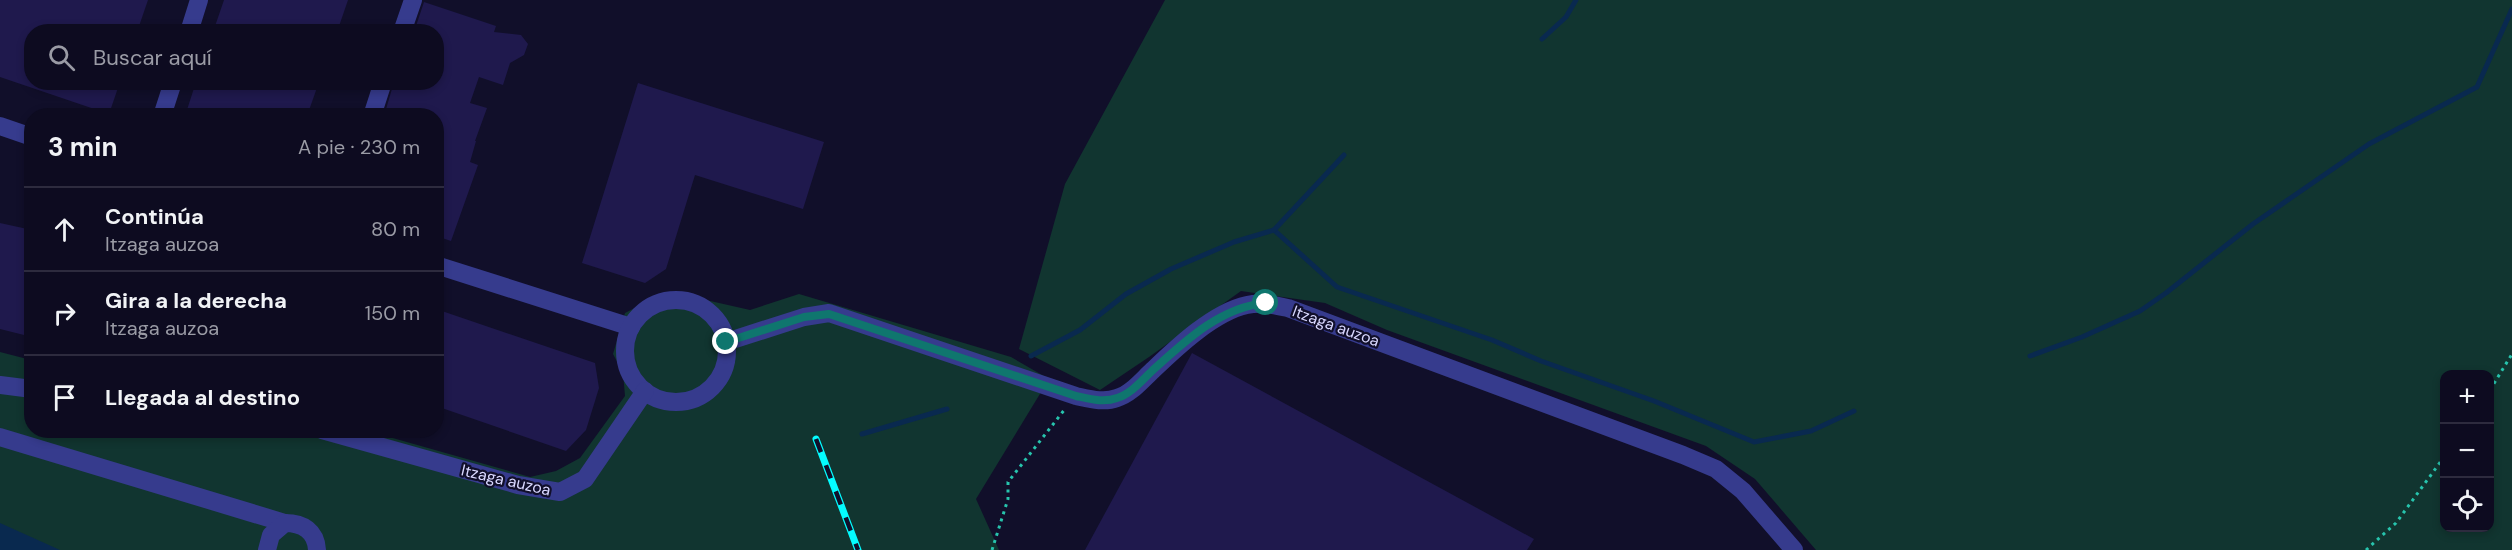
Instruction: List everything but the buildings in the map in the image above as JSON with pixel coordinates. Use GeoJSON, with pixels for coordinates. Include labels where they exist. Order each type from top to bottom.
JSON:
{"type":"FeatureCollection","features":[{"type":"Feature","properties":{"kind":"street"},"geometry":{"type":"LineString","coordinates":[[192,24],[199,0]]}},
{"type":"Feature","properties":{"kind":"street"},"geometry":{"type":"LineString","coordinates":[[405,24],[413,0]]}},
{"type":"Feature","properties":{"kind":"street"},"geometry":{"type":"LineString","coordinates":[[164,108],[170,90]]}},
{"type":"Feature","properties":{"kind":"street"},"geometry":{"type":"LineString","coordinates":[[375,108],[380,90]]}},
{"type":"Feature","properties":{"kind":"street"},"geometry":{"type":"LineString","coordinates":[[0,126],[24,134]]}},
{"type":"Feature","properties":{"kind":"street"},"geometry":{"type":"LineString","coordinates":[[444,268],[631,327]]}},
{"type":"Feature","properties":{"kind":"street"},"geometry":{"type":"LineString","coordinates":[[668,301],[684,301],[699,306],[712,315],[721,327],[726,342],[726,360],[721,376],[710,390],[694,399],[677,402],[660,400],[645,391],[628,369],[625,354],[626,340],[631,327],[641,314],[654,305],[668,301]]}},
{"type":"Feature","properties":{"kind":"street","name":"Itzaga auzoa"},"geometry":{"type":"LineString","coordinates":[[726,342],[804,317],[829,314],[1097,401],[1126,395],[1175,350],[1221,316],[1246,305],[1266,303],[1716,469],[1743,491],[1794,550]]}},
{"type":"Feature","properties":{"kind":"street"},"geometry":{"type":"LineString","coordinates":[[0,385],[24,388]]}},
{"type":"Feature","properties":{"kind":"street","name":"Itzaga auzoa"},"geometry":{"type":"LineString","coordinates":[[351,438],[518,485],[560,492],[585,479],[645,391]]}},
{"type":"Feature","properties":{"kind":"street"},"geometry":{"type":"LineString","coordinates":[[0,436],[285,523],[300,525],[307,529],[316,542],[317,550]]}},
{"type":"Feature","properties":{"kind":"street"},"geometry":{"type":"LineString","coordinates":[[267,550],[271,535],[285,523]]}},
{"type":"Feature","properties":{"kind":"path"},"geometry":{"type":"LineString","coordinates":[[2494,383],[2512,354]]}},
{"type":"Feature","properties":{"kind":"path"},"geometry":{"type":"LineString","coordinates":[[992,550],[1008,499],[1008,482],[1045,432],[1076,396]]}},
{"type":"Feature","properties":{"kind":"path"},"geometry":{"type":"LineString","coordinates":[[2366,550],[2396,523],[2440,464]]}},
{"type":"Feature","properties":{"kind":"green space"},"geometry":{"type":"Polygon","coordinates":[[[1165,0],[2512,0],[2512,550],[1816,550],[1755,479],[1706,446],[1387,330],[1325,303],[1241,291],[1100,390],[1019,349],[1065,184],[1165,0]]]}},
{"type":"Feature","properties":{"kind":"green space"},"geometry":{"type":"Polygon","coordinates":[[[675,293],[750,310],[799,294],[1011,357],[1049,379],[976,499],[999,550],[0,550],[0,352],[24,358],[24,438],[393,438],[530,477],[556,471],[580,458],[625,396],[623,373],[613,354],[625,313],[660,295],[675,293]]]}},
{"type":"Feature","properties":{"kind":"water"},"geometry":{"type":"Polygon","coordinates":[[[0,523],[60,550],[0,550],[0,523]]]}},
{"type":"Feature","properties":{"kind":"waterway"},"geometry":{"type":"LineString","coordinates":[[1542,39],[1566,17],[1576,0]]}},
{"type":"Feature","properties":{"kind":"waterway"},"geometry":{"type":"LineString","coordinates":[[2030,356],[2082,337],[2140,311],[2253,224],[2369,144],[2477,87],[2512,9]]}},
{"type":"Feature","properties":{"kind":"waterway"},"geometry":{"type":"LineString","coordinates":[[1031,356],[1080,330],[1126,294],[1171,269],[1234,242],[1274,230],[1344,155]]}},
{"type":"Feature","properties":{"kind":"waterway"},"geometry":{"type":"LineString","coordinates":[[1274,230],[1337,287],[1492,340],[1541,361],[1654,401],[1754,442],[1811,431],[1854,411]]}},
{"type":"Feature","properties":{"kind":"waterway"},"geometry":{"type":"LineString","coordinates":[[862,434],[947,409]]}},
{"type":"Feature","properties":{"kind":"railway"},"geometry":{"type":"LineString","coordinates":[[816,439],[858,550]]}},
{"type":"Feature","properties":{"kind":"route"},"geometry":{"type":"LineString","coordinates":[[726,342],[804,317],[829,314],[1097,401],[1126,395],[1175,350],[1221,316],[1246,305],[1266,303]]}}]}
